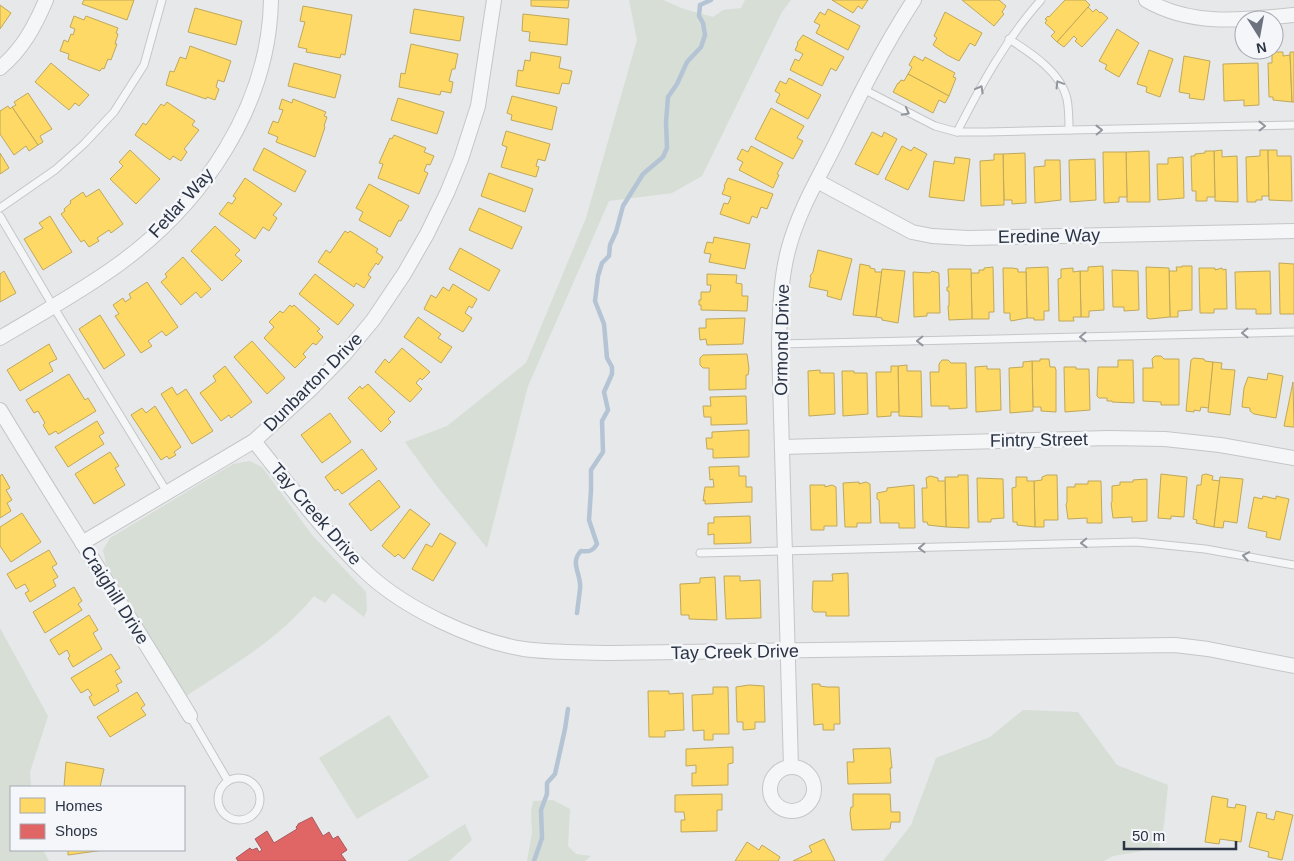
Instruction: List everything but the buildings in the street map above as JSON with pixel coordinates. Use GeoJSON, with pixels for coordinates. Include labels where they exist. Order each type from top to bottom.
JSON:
{"type":"FeatureCollection","features":[{"type":"Feature","properties":{"kind":"street"},"geometry":{"type":"LineString","coordinates":[[0,68],[25,41],[46,0]]}},
{"type":"Feature","properties":{"kind":"street","name":"Fetlar Way"},"geometry":{"type":"LineString","coordinates":[[0,338],[119,264],[143,246],[175,215],[204,180],[220,157],[252,98],[267,45],[271,0]]}},
{"type":"Feature","properties":{"kind":"street","name":"Dunbarton Drive"},"geometry":{"type":"LineString","coordinates":[[82,543],[254,441],[312,388],[344,355],[378,312],[404,274],[427,234],[458,167],[478,106],[494,0]]}},
{"type":"Feature","properties":{"kind":"street","name":"Ormond Drive"},"geometry":{"type":"LineString","coordinates":[[791,767],[779,344],[780,302],[789,248],[796,224],[878,59],[914,0]]}},
{"type":"Feature","properties":{"kind":"street"},"geometry":{"type":"LineString","coordinates":[[1146,0],[1176,13],[1202,19],[1248,20],[1294,15]]}},
{"type":"Feature","properties":{"kind":"street","name":"Eredine Way"},"geometry":{"type":"LineString","coordinates":[[817,180],[892,223],[912,232],[932,236],[968,238],[1294,230]]}},
{"type":"Feature","properties":{"kind":"street","name":"Craighill Drive"},"geometry":{"type":"LineString","coordinates":[[0,410],[190,716]]}},
{"type":"Feature","properties":{"kind":"street","name":"Fintry Street"},"geometry":{"type":"LineString","coordinates":[[782,447],[1109,438],[1165,439],[1220,445],[1294,458]]}},
{"type":"Feature","properties":{"kind":"street","name":"Tay Creek Drive"},"geometry":{"type":"LineString","coordinates":[[254,441],[330,536],[368,575],[436,620],[483,640],[523,649],[555,652],[787,652],[1175,645],[1208,649],[1294,666]]}},
{"type":"Feature","properties":{"kind":"lane"},"geometry":{"type":"LineString","coordinates":[[0,208],[55,170],[84,144],[114,112],[144,65],[160,13],[162,0]]}},
{"type":"Feature","properties":{"kind":"lane"},"geometry":{"type":"LineString","coordinates":[[957,132],[981,85],[1009,39],[1022,20],[1041,0]]}},
{"type":"Feature","properties":{"kind":"lane"},"geometry":{"type":"LineString","coordinates":[[1009,39],[1044,64],[1060,81],[1067,98],[1070,130]]}},
{"type":"Feature","properties":{"kind":"lane"},"geometry":{"type":"LineString","coordinates":[[863,89],[934,126],[957,132],[1294,125]]}},
{"type":"Feature","properties":{"kind":"lane"},"geometry":{"type":"LineString","coordinates":[[0,216],[52,306],[167,492]]}},
{"type":"Feature","properties":{"kind":"lane"},"geometry":{"type":"LineString","coordinates":[[779,344],[1294,332]]}},
{"type":"Feature","properties":{"kind":"lane"},"geometry":{"type":"LineString","coordinates":[[700,554],[1136,542],[1206,549],[1294,565]]}},
{"type":"Feature","properties":{"kind":"lane","name":"Craighill Drive"},"geometry":{"type":"LineString","coordinates":[[190,716],[228,781]]}},
{"type":"Feature","properties":{"kind":"lane"},"geometry":{"type":"LineString","coordinates":[[241,778],[254,783],[260,798],[259,807],[250,817],[237,820],[227,817],[222,812],[218,800],[219,791],[228,781],[241,778]]}},
{"type":"Feature","properties":{"kind":"shaded area"},"geometry":{"type":"Polygon","coordinates":[[[629,0],[663,0],[684,9],[713,17],[723,10],[741,8],[745,0],[791,0],[782,12],[702,176],[672,193],[609,201],[528,386],[487,548],[436,485],[405,442],[447,426],[526,363],[586,218],[637,40],[629,0]]]}},
{"type":"Feature","properties":{"kind":"shaded area"},"geometry":{"type":"Polygon","coordinates":[[[250,461],[262,467],[312,535],[366,592],[367,610],[364,617],[333,593],[325,603],[314,596],[300,612],[270,639],[186,696],[106,564],[103,550],[110,538],[233,464],[250,461]]]}},
{"type":"Feature","properties":{"kind":"shaded area"},"geometry":{"type":"Polygon","coordinates":[[[0,628],[48,716],[30,772],[31,786],[10,786],[10,851],[44,851],[49,861],[0,861],[0,628]]]}},
{"type":"Feature","properties":{"kind":"shaded area"},"geometry":{"type":"Polygon","coordinates":[[[1023,710],[1078,712],[1117,765],[1168,785],[1164,825],[1159,848],[1113,856],[1104,861],[883,861],[911,825],[936,758],[990,737],[1023,710]]]}},
{"type":"Feature","properties":{"kind":"shaded area"},"geometry":{"type":"Polygon","coordinates":[[[389,715],[429,777],[357,819],[319,758],[389,715]]]}},
{"type":"Feature","properties":{"kind":"shaded area"},"geometry":{"type":"Polygon","coordinates":[[[553,800],[570,809],[568,846],[576,854],[591,856],[585,861],[527,861],[532,833],[531,811],[533,801],[553,800]]]}},
{"type":"Feature","properties":{"kind":"shaded area"},"geometry":{"type":"Polygon","coordinates":[[[465,824],[472,840],[449,861],[407,861],[465,824]]]}},
{"type":"Feature","properties":{"kind":"waterway"},"geometry":{"type":"LineString","coordinates":[[577,613],[580,584],[576,560],[581,551],[590,550],[597,544],[589,520],[591,470],[603,452],[602,421],[608,410],[604,392],[612,374],[612,367],[607,358],[604,324],[595,301],[598,276],[602,263],[609,256],[610,245],[616,232],[623,206],[643,174],[663,157],[667,148],[666,122],[668,97],[677,84],[687,62],[701,47],[705,35],[703,23],[699,16],[700,5],[711,0]]}},
{"type":"Feature","properties":{"kind":"waterway"},"geometry":{"type":"LineString","coordinates":[[534,861],[542,838],[541,810],[547,794],[547,783],[555,774],[568,709]]}}]}
